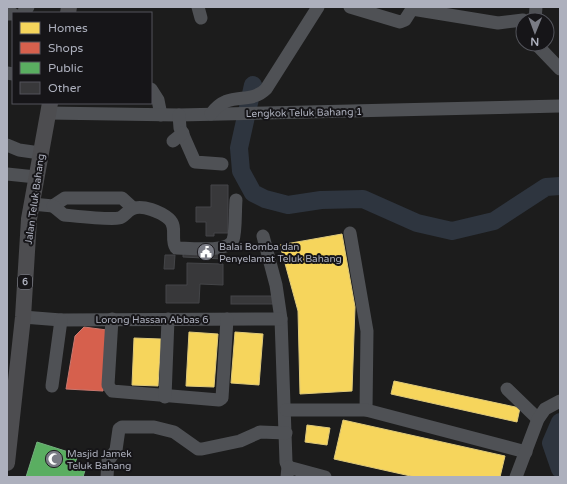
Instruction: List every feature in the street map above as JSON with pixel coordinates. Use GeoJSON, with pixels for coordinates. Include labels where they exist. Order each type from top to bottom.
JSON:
{"type":"FeatureCollection","features":[{"type":"Feature","properties":{"kind":"main road","name":"Jalan Teluk Bahang"},"geometry":{"type":"LineString","coordinates":[[7,463],[12,378],[23,317],[29,220],[49,108]]}},
{"type":"Feature","properties":{"kind":"street"},"geometry":{"type":"LineString","coordinates":[[211,114],[221,102],[258,95],[270,84],[318,7]]}},
{"type":"Feature","properties":{"kind":"street"},"geometry":{"type":"LineString","coordinates":[[350,7],[400,22],[405,20],[412,9],[498,23],[515,21]]}},
{"type":"Feature","properties":{"kind":"street"},"geometry":{"type":"LineString","coordinates":[[544,52],[560,69]]}},
{"type":"Feature","properties":{"kind":"street"},"geometry":{"type":"LineString","coordinates":[[152,91],[158,100],[161,115]]}},
{"type":"Feature","properties":{"kind":"street","name":"Lengkok Teluk Bahang 1"},"geometry":{"type":"LineString","coordinates":[[49,108],[179,115],[560,106]]}},
{"type":"Feature","properties":{"kind":"street"},"geometry":{"type":"LineString","coordinates":[[179,115],[180,126],[178,137],[195,162],[222,164]]}},
{"type":"Feature","properties":{"kind":"street"},"geometry":{"type":"LineString","coordinates":[[7,145],[19,150],[40,153]]}},
{"type":"Feature","properties":{"kind":"street"},"geometry":{"type":"LineString","coordinates":[[7,174],[36,177]]}},
{"type":"Feature","properties":{"kind":"street"},"geometry":{"type":"LineString","coordinates":[[53,206],[65,198],[122,198],[133,208],[150,209],[169,218],[174,227],[174,244],[176,248],[224,248],[233,240],[236,200]]}},
{"type":"Feature","properties":{"kind":"street"},"geometry":{"type":"LineString","coordinates":[[32,204],[53,206],[64,216],[120,218],[133,208]]}},
{"type":"Feature","properties":{"kind":"street"},"geometry":{"type":"LineString","coordinates":[[350,233],[367,331],[366,410]]}},
{"type":"Feature","properties":{"kind":"street"},"geometry":{"type":"LineString","coordinates":[[263,236],[276,285],[281,320],[286,410],[287,472],[325,477]]}},
{"type":"Feature","properties":{"kind":"street","name":"Lorong Hassan Abbas 6"},"geometry":{"type":"LineString","coordinates":[[23,317],[61,320],[281,320]]}},
{"type":"Feature","properties":{"kind":"street"},"geometry":{"type":"LineString","coordinates":[[112,319],[108,385],[110,390],[165,397],[219,400],[221,399],[227,319]]}},
{"type":"Feature","properties":{"kind":"street"},"geometry":{"type":"LineString","coordinates":[[165,397],[168,319]]}},
{"type":"Feature","properties":{"kind":"street"},"geometry":{"type":"LineString","coordinates":[[52,386],[61,320]]}},
{"type":"Feature","properties":{"kind":"street"},"geometry":{"type":"LineString","coordinates":[[507,389],[538,419]]}},
{"type":"Feature","properties":{"kind":"street"},"geometry":{"type":"LineString","coordinates":[[516,477],[538,419],[545,409],[560,401]]}},
{"type":"Feature","properties":{"kind":"street"},"geometry":{"type":"LineString","coordinates":[[286,410],[366,410],[526,452]]}},
{"type":"Feature","properties":{"kind":"street"},"geometry":{"type":"LineString","coordinates":[[107,477],[108,461],[116,452],[119,429],[122,427],[154,427],[171,431],[202,449],[240,441],[260,432],[286,433]]}},
{"type":"Feature","properties":{"kind":"building: Homes"},"geometry":{"type":"Polygon","coordinates":[[[342,234],[355,307],[352,391],[300,394],[298,311],[280,245],[342,234]]]}},
{"type":"Feature","properties":{"kind":"building: Homes"},"geometry":{"type":"Polygon","coordinates":[[[189,332],[218,334],[214,387],[186,386],[189,332]]]}},
{"type":"Feature","properties":{"kind":"building: Homes"},"geometry":{"type":"Polygon","coordinates":[[[235,332],[263,334],[259,385],[231,383],[235,332]]]}},
{"type":"Feature","properties":{"kind":"building: Homes"},"geometry":{"type":"Polygon","coordinates":[[[134,338],[161,339],[158,386],[132,385],[134,338]]]}},
{"type":"Feature","properties":{"kind":"building: Homes"},"geometry":{"type":"Polygon","coordinates":[[[394,381],[520,408],[517,422],[391,394],[394,381]]]}},
{"type":"Feature","properties":{"kind":"building: Homes"},"geometry":{"type":"Polygon","coordinates":[[[343,420],[505,456],[500,477],[415,477],[334,459],[343,420]]]}},
{"type":"Feature","properties":{"kind":"building: Homes"},"geometry":{"type":"Polygon","coordinates":[[[307,425],[330,428],[327,445],[305,442],[307,425]]]}},
{"type":"Feature","properties":{"kind":"building: Shops"},"geometry":{"type":"Polygon","coordinates":[[[84,327],[107,330],[103,391],[66,389],[75,336],[84,327]]]}},
{"type":"Feature","properties":{"kind":"building: Public","name":"Masjid Jamek Teluk Bahang"},"geometry":{"type":"Polygon","coordinates":[[[37,442],[78,455],[75,463],[86,467],[83,477],[26,477],[37,442]]]}},
{"type":"Feature","properties":{"kind":"building: Other"},"geometry":{"type":"Polygon","coordinates":[[[211,185],[228,185],[228,233],[214,233],[214,236],[206,236],[206,222],[196,222],[196,207],[211,207],[211,185]]]}},
{"type":"Feature","properties":{"kind":"building: Other"},"geometry":{"type":"Polygon","coordinates":[[[183,251],[223,253],[223,259],[183,257],[183,251]]]}},
{"type":"Feature","properties":{"kind":"building: Other"},"geometry":{"type":"Polygon","coordinates":[[[165,255],[175,255],[174,269],[164,269],[165,255]]]}},
{"type":"Feature","properties":{"kind":"building: Other"},"geometry":{"type":"Polygon","coordinates":[[[187,263],[223,264],[223,285],[200,284],[199,303],[166,303],[166,285],[187,285],[187,263]]]}},
{"type":"Feature","properties":{"kind":"building: Other"},"geometry":{"type":"Polygon","coordinates":[[[231,296],[275,296],[275,304],[231,304],[231,296]]]}},
{"type":"Feature","properties":{"kind":"waterway"},"geometry":{"type":"LineString","coordinates":[[253,85],[239,148],[241,171],[253,193],[265,199],[288,205],[321,200],[363,199],[417,223],[452,231],[494,221],[546,187],[560,186]]}},
{"type":"Feature","properties":{"kind":"waterway"},"geometry":{"type":"LineString","coordinates":[[560,422],[551,443],[560,469]]}},
{"type":"Feature","properties":{"kind":"place","name":"Balai Bomba dan Penyelamat Teluk Bahang"},"geometry":{"type":"Point","coordinates":[206,252]}},
{"type":"Feature","properties":{"kind":"place","name":"Masjid Jamek Teluk Bahang"},"geometry":{"type":"Point","coordinates":[54,459]}}]}
